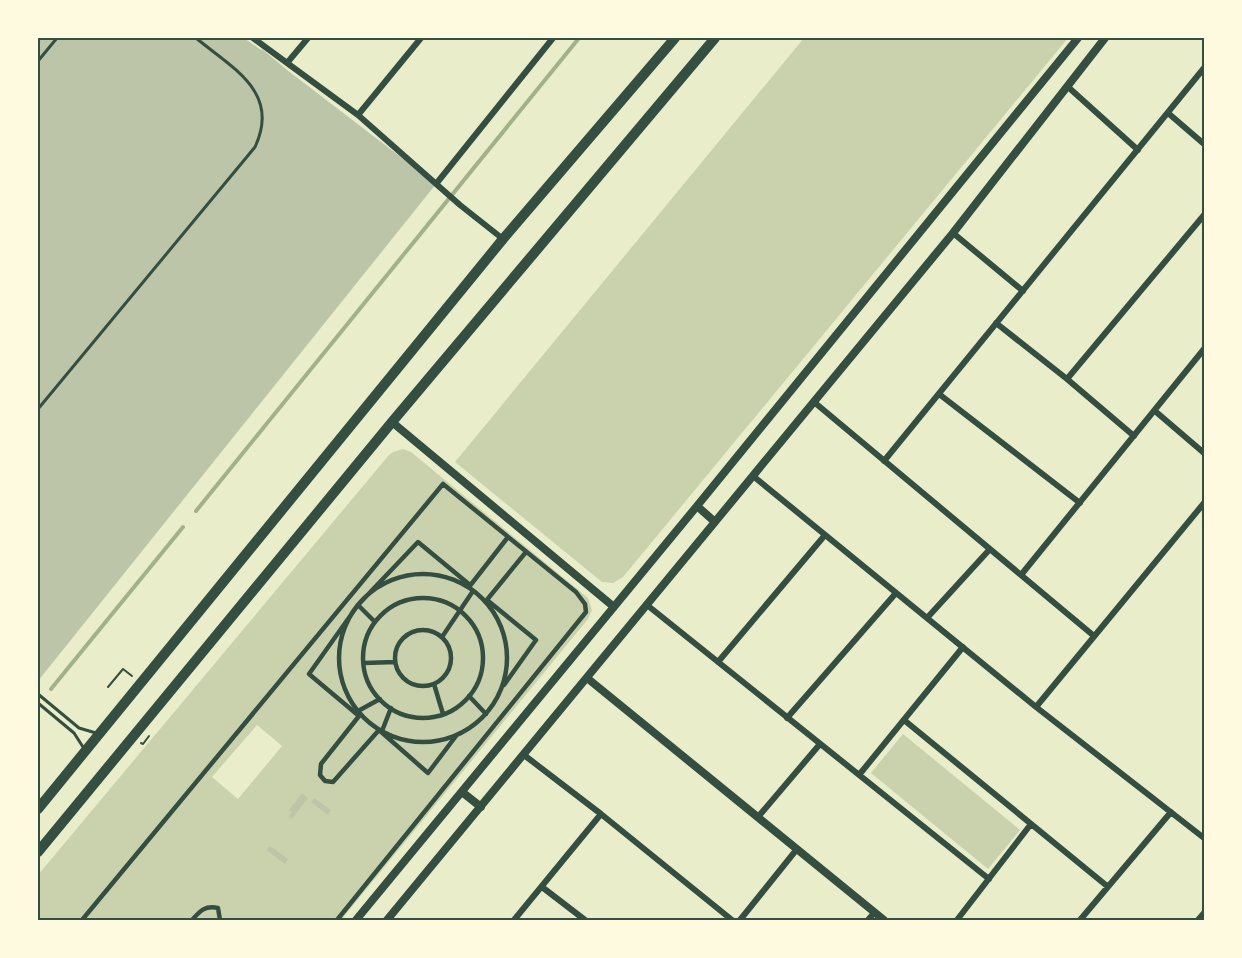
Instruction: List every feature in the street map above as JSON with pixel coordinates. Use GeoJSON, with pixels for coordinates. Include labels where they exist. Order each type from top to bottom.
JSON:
{"type":"FeatureCollection","features":[{"type":"Feature","properties":{"kind":"highway"},"geometry":{"type":"LineString","coordinates":[[38,809],[503,239],[675,38]]}},
{"type":"Feature","properties":{"kind":"highway"},"geometry":{"type":"LineString","coordinates":[[38,852],[392,422],[714,40]]}},
{"type":"Feature","properties":{"kind":"street"},"geometry":{"type":"LineString","coordinates":[[253,38],[358,115],[460,205],[503,239]]}},
{"type":"Feature","properties":{"kind":"street"},"geometry":{"type":"LineString","coordinates":[[287,63],[308,38]]}},
{"type":"Feature","properties":{"kind":"street"},"geometry":{"type":"LineString","coordinates":[[358,115],[422,38]]}},
{"type":"Feature","properties":{"kind":"street"},"geometry":{"type":"LineString","coordinates":[[436,184],[553,38]]}},
{"type":"Feature","properties":{"kind":"street"},"geometry":{"type":"LineString","coordinates":[[356,921],[1078,38]]}},
{"type":"Feature","properties":{"kind":"street"},"geometry":{"type":"LineString","coordinates":[[387,921],[953,233],[1105,38]]}},
{"type":"Feature","properties":{"kind":"street"},"geometry":{"type":"LineString","coordinates":[[884,461],[1204,68]]}},
{"type":"Feature","properties":{"kind":"street"},"geometry":{"type":"LineString","coordinates":[[1067,86],[1138,150]]}},
{"type":"Feature","properties":{"kind":"street"},"geometry":{"type":"LineString","coordinates":[[1168,113],[1204,144]]}},
{"type":"Feature","properties":{"kind":"street"},"geometry":{"type":"LineString","coordinates":[[1067,379],[1204,215]]}},
{"type":"Feature","properties":{"kind":"street"},"geometry":{"type":"LineString","coordinates":[[953,233],[1023,291]]}},
{"type":"Feature","properties":{"kind":"street"},"geometry":{"type":"LineString","coordinates":[[996,323],[1134,436]]}},
{"type":"Feature","properties":{"kind":"street"},"geometry":{"type":"LineString","coordinates":[[1021,575],[1204,349]]}},
{"type":"Feature","properties":{"kind":"street"},"geometry":{"type":"LineString","coordinates":[[939,394],[1080,503]]}},
{"type":"Feature","properties":{"kind":"street"},"geometry":{"type":"LineString","coordinates":[[814,402],[1094,636]]}},
{"type":"Feature","properties":{"kind":"street"},"geometry":{"type":"LineString","coordinates":[[1155,411],[1204,453]]}},
{"type":"Feature","properties":{"kind":"street"},"geometry":{"type":"LineString","coordinates":[[392,422],[614,607]]}},
{"type":"Feature","properties":{"kind":"street"},"geometry":{"type":"LineString","coordinates":[[753,476],[1036,707],[1204,838]]}},
{"type":"Feature","properties":{"kind":"street"},"geometry":{"type":"LineString","coordinates":[[82,921],[443,484],[576,592],[585,604],[586,612],[337,921]]}},
{"type":"Feature","properties":{"kind":"street"},"geometry":{"type":"LineString","coordinates":[[1036,707],[1204,503]]}},
{"type":"Feature","properties":{"kind":"street"},"geometry":{"type":"LineString","coordinates":[[697,506],[715,522]]}},
{"type":"Feature","properties":{"kind":"street"},"geometry":{"type":"LineString","coordinates":[[718,662],[825,535]]}},
{"type":"Feature","properties":{"kind":"street"},"geometry":{"type":"LineString","coordinates":[[442,637],[461,611],[470,588],[508,537]]}},
{"type":"Feature","properties":{"kind":"street"},"geometry":{"type":"LineString","coordinates":[[381,731],[409,741],[425,742],[456,736],[477,723],[486,714],[536,640],[470,588],[418,542],[358,605],[309,674],[381,731],[428,773],[456,736]]}},
{"type":"Feature","properties":{"kind":"street"},"geometry":{"type":"LineString","coordinates":[[927,618],[990,549]]}},
{"type":"Feature","properties":{"kind":"street"},"geometry":{"type":"LineString","coordinates":[[486,601],[526,552]]}},
{"type":"Feature","properties":{"kind":"street"},"geometry":{"type":"LineString","coordinates":[[391,708],[381,731],[333,782],[324,781],[320,775],[321,764],[359,716],[348,695],[340,664],[344,633],[358,605],[384,584],[416,574],[449,578],[470,588]]}},
{"type":"Feature","properties":{"kind":"street"},"geometry":{"type":"LineString","coordinates":[[787,718],[896,593]]}},
{"type":"Feature","properties":{"kind":"street"},"geometry":{"type":"LineString","coordinates":[[418,598],[441,600],[461,611],[476,630],[483,652],[480,676],[469,696],[461,705],[443,714],[417,718],[391,708],[370,686],[364,663],[366,640],[375,622],[395,604],[418,598]]}},
{"type":"Feature","properties":{"kind":"street"},"geometry":{"type":"LineString","coordinates":[[486,601],[496,616],[506,645],[506,668],[501,690]]}},
{"type":"Feature","properties":{"kind":"street"},"geometry":{"type":"LineString","coordinates":[[358,605],[375,622]]}},
{"type":"Feature","properties":{"kind":"street"},"geometry":{"type":"LineString","coordinates":[[647,605],[989,879]]}},
{"type":"Feature","properties":{"kind":"street"},"geometry":{"type":"LineString","coordinates":[[426,629],[442,637],[450,650],[451,664],[445,676],[434,684],[420,686],[408,682],[398,672],[395,662],[397,645],[412,631],[426,629]]}},
{"type":"Feature","properties":{"kind":"street"},"geometry":{"type":"LineString","coordinates":[[859,775],[963,647]]}},
{"type":"Feature","properties":{"kind":"street"},"geometry":{"type":"LineString","coordinates":[[364,663],[395,662]]}},
{"type":"Feature","properties":{"kind":"street"},"geometry":{"type":"LineString","coordinates":[[587,678],[884,921]]}},
{"type":"Feature","properties":{"kind":"street"},"geometry":{"type":"LineString","coordinates":[[434,684],[443,714]]}},
{"type":"Feature","properties":{"kind":"street"},"geometry":{"type":"LineString","coordinates":[[469,696],[486,714]]}},
{"type":"Feature","properties":{"kind":"street"},"geometry":{"type":"LineString","coordinates":[[357,712],[380,699]]}},
{"type":"Feature","properties":{"kind":"street"},"geometry":{"type":"LineString","coordinates":[[904,720],[1107,886]]}},
{"type":"Feature","properties":{"kind":"street"},"geometry":{"type":"LineString","coordinates":[[758,817],[820,744]]}},
{"type":"Feature","properties":{"kind":"street"},"geometry":{"type":"LineString","coordinates":[[524,755],[601,814],[732,921]]}},
{"type":"Feature","properties":{"kind":"street"},"geometry":{"type":"LineString","coordinates":[[462,792],[481,807]]}},
{"type":"Feature","properties":{"kind":"street"},"geometry":{"type":"LineString","coordinates":[[1080,921],[1171,812]]}},
{"type":"Feature","properties":{"kind":"street"},"geometry":{"type":"LineString","coordinates":[[514,921],[601,814]]}},
{"type":"Feature","properties":{"kind":"street"},"geometry":{"type":"LineString","coordinates":[[957,921],[1031,824]]}},
{"type":"Feature","properties":{"kind":"street"},"geometry":{"type":"LineString","coordinates":[[740,921],[797,849]]}},
{"type":"Feature","properties":{"kind":"street"},"geometry":{"type":"LineString","coordinates":[[542,887],[585,921]]}},
{"type":"Feature","properties":{"kind":"street"},"geometry":{"type":"LineString","coordinates":[[192,921],[202,909],[210,907],[218,908],[220,921]]}},
{"type":"Feature","properties":{"kind":"street"},"geometry":{"type":"LineString","coordinates":[[868,921],[874,913]]}},
{"type":"Feature","properties":{"kind":"street"},"geometry":{"type":"LineString","coordinates":[[1198,921],[1204,913]]}},
{"type":"Feature","properties":{"kind":"lane"},"geometry":{"type":"LineString","coordinates":[[38,61],[57,38]]}},
{"type":"Feature","properties":{"kind":"lane"},"geometry":{"type":"LineString","coordinates":[[38,409],[255,147],[258,140],[262,125],[261,109],[252,85],[196,38]]}},
{"type":"Feature","properties":{"kind":"lane"},"geometry":{"type":"LineString","coordinates":[[38,694],[79,728],[89,732],[100,732]]}},
{"type":"Feature","properties":{"kind":"lane"},"geometry":{"type":"LineString","coordinates":[[38,703],[74,733],[81,742],[84,752]]}},
{"type":"Feature","properties":{"kind":"path"},"geometry":{"type":"LineString","coordinates":[[108,687],[123,669]]}},
{"type":"Feature","properties":{"kind":"green space"},"geometry":{"type":"Polygon","coordinates":[[[804,38],[1068,38],[623,577],[613,583],[602,582],[455,462],[804,38]]]}},
{"type":"Feature","properties":{"kind":"green space"},"geometry":{"type":"Polygon","coordinates":[[[403,449],[411,452],[588,598],[592,610],[588,619],[341,920],[38,920],[38,875],[393,452],[403,449]],[[257,725],[212,777],[238,799],[282,746],[257,725]]]}},
{"type":"Feature","properties":{"kind":"green space"},"geometry":{"type":"Polygon","coordinates":[[[903,734],[1020,830],[988,869],[871,773],[903,734]]]}},
{"type":"Feature","properties":{"kind":"building"},"geometry":{"type":"Polygon","coordinates":[[[38,38],[244,38],[262,49],[436,184],[38,681],[38,38]]]}},
{"type":"Feature","properties":{"kind":"building"},"geometry":{"type":"Polygon","coordinates":[[[302,793],[308,798],[292,819],[289,816],[292,812],[289,810],[302,793]]]}},
{"type":"Feature","properties":{"kind":"building"},"geometry":{"type":"Polygon","coordinates":[[[314,798],[331,810],[328,815],[311,802],[314,798]]]}},
{"type":"Feature","properties":{"kind":"building"},"geometry":{"type":"Polygon","coordinates":[[[270,846],[288,859],[285,864],[266,850],[270,846]]]}},
{"type":"Feature","properties":{"kind":"waterway"},"geometry":{"type":"LineString","coordinates":[[196,511],[579,38]]}},
{"type":"Feature","properties":{"kind":"waterway"},"geometry":{"type":"LineString","coordinates":[[51,689],[183,527]]}}]}
